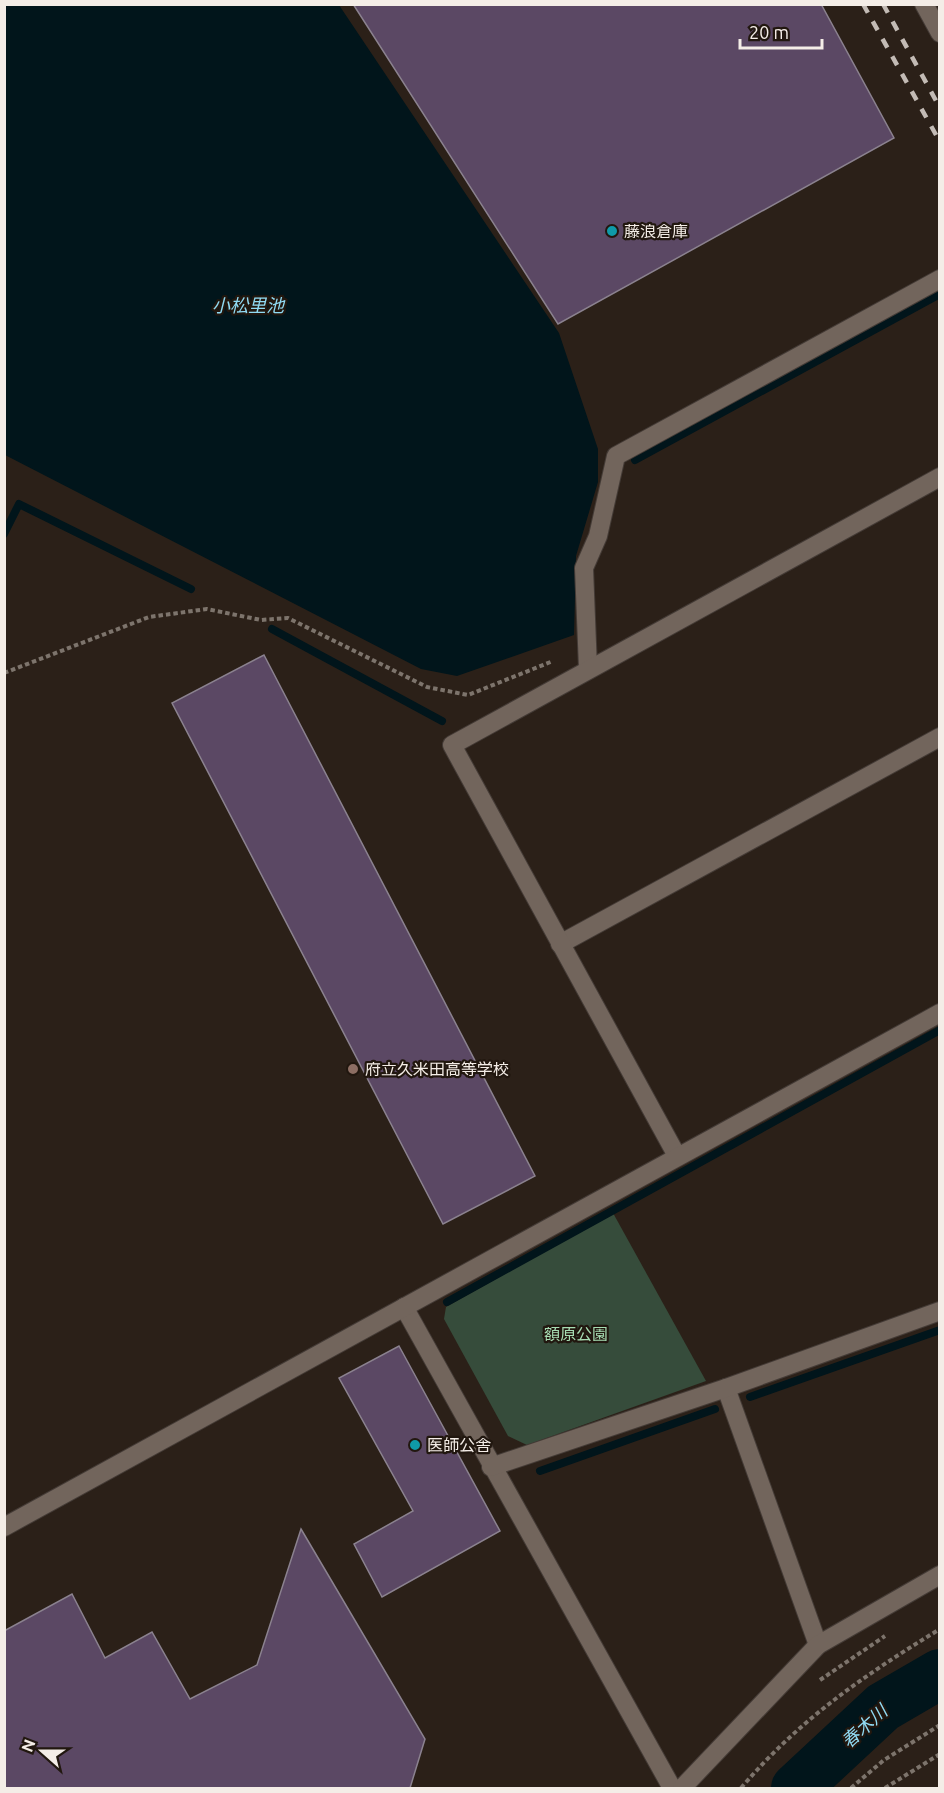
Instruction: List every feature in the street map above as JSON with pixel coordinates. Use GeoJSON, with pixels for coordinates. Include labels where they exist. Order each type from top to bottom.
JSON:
{"type":"FeatureCollection","features":[{"type":"Feature","properties":{"kind":"street"},"geometry":{"type":"LineString","coordinates":[[924,4],[939,33]]}},
{"type":"Feature","properties":{"kind":"street"},"geometry":{"type":"LineString","coordinates":[[588,669],[584,568],[598,536],[616,456],[939,279]]}},
{"type":"Feature","properties":{"kind":"street"},"geometry":{"type":"LineString","coordinates":[[677,1156],[452,745],[939,477]]}},
{"type":"Feature","properties":{"kind":"street"},"geometry":{"type":"LineString","coordinates":[[560,944],[939,737]]}},
{"type":"Feature","properties":{"kind":"street"},"geometry":{"type":"LineString","coordinates":[[4,1527],[939,1013]]}},
{"type":"Feature","properties":{"kind":"street"},"geometry":{"type":"LineString","coordinates":[[404,1307],[491,1467],[672,1788]]}},
{"type":"Feature","properties":{"kind":"street"},"geometry":{"type":"LineString","coordinates":[[491,1467],[726,1388],[939,1311]]}},
{"type":"Feature","properties":{"kind":"street"},"geometry":{"type":"LineString","coordinates":[[726,1388],[818,1645]]}},
{"type":"Feature","properties":{"kind":"street"},"geometry":{"type":"LineString","coordinates":[[682,1788],[818,1645],[939,1575]]}},
{"type":"Feature","properties":{"kind":"path"},"geometry":{"type":"LineString","coordinates":[[4,673],[149,617],[179,611],[207,609],[261,620],[288,618],[427,687],[468,695],[587,648]]}},
{"type":"Feature","properties":{"kind":"path"},"geometry":{"type":"LineString","coordinates":[[741,1788],[815,1713],[863,1676],[939,1629]]}},
{"type":"Feature","properties":{"kind":"path"},"geometry":{"type":"LineString","coordinates":[[817,1682],[834,1668],[892,1632]]}},
{"type":"Feature","properties":{"kind":"path"},"geometry":{"type":"LineString","coordinates":[[851,1788],[884,1760],[939,1725]]}},
{"type":"Feature","properties":{"kind":"path"},"geometry":{"type":"LineString","coordinates":[[885,1788],[939,1754]]}},
{"type":"Feature","properties":{"kind":"green space","name":"額原公園"},"geometry":{"type":"Polygon","coordinates":[[[613,1213],[706,1381],[527,1445],[508,1436],[444,1319],[446,1307],[613,1213]]]}},
{"type":"Feature","properties":{"kind":"water","name":"小松里池"},"geometry":{"type":"Polygon","coordinates":[[[4,5],[339,5],[559,333],[598,449],[598,482],[576,556],[574,635],[457,676],[421,669],[5,455],[4,5]]]}},
{"type":"Feature","properties":{"kind":"building","name":"藤浪倉庫"},"geometry":{"type":"Polygon","coordinates":[[[353,4],[821,4],[894,138],[558,324],[353,4]]]}},
{"type":"Feature","properties":{"kind":"building"},"geometry":{"type":"Polygon","coordinates":[[[264,655],[535,1176],[443,1224],[172,703],[264,655]]]}},
{"type":"Feature","properties":{"kind":"building","name":"医師公舎"},"geometry":{"type":"Polygon","coordinates":[[[399,1346],[500,1531],[382,1597],[354,1544],[413,1511],[339,1378],[399,1346]]]}},
{"type":"Feature","properties":{"kind":"building"},"geometry":{"type":"Polygon","coordinates":[[[301,1529],[425,1739],[410,1788],[4,1788],[4,1631],[72,1594],[105,1658],[152,1632],[190,1699],[257,1665],[301,1529]]]}},
{"type":"Feature","properties":{"kind":"waterway"},"geometry":{"type":"LineString","coordinates":[[635,460],[940,294]]}},
{"type":"Feature","properties":{"kind":"waterway"},"geometry":{"type":"LineString","coordinates":[[4,534],[19,504],[191,589]]}},
{"type":"Feature","properties":{"kind":"waterway"},"geometry":{"type":"LineString","coordinates":[[272,629],[442,721]]}},
{"type":"Feature","properties":{"kind":"waterway"},"geometry":{"type":"LineString","coordinates":[[447,1302],[940,1030]]}},
{"type":"Feature","properties":{"kind":"waterway"},"geometry":{"type":"LineString","coordinates":[[750,1397],[940,1330]]}},
{"type":"Feature","properties":{"kind":"waterway"},"geometry":{"type":"LineString","coordinates":[[540,1471],[715,1409]]}},
{"type":"Feature","properties":{"kind":"waterway","name":"春木川"},"geometry":{"type":"LineString","coordinates":[[796,1788],[883,1707],[940,1674]]}},
{"type":"Feature","properties":{"kind":"railway"},"geometry":{"type":"LineString","coordinates":[[863,4],[940,142]]}},
{"type":"Feature","properties":{"kind":"railway"},"geometry":{"type":"LineString","coordinates":[[883,4],[940,108]]}},
{"type":"Feature","properties":{"kind":"place","name":"藤浪倉庫"},"geometry":{"type":"Point","coordinates":[612,231]}},
{"type":"Feature","properties":{"kind":"place","name":"府立久米田高等学校"},"geometry":{"type":"Point","coordinates":[353,1069]}},
{"type":"Feature","properties":{"kind":"place","name":"医師公舎"},"geometry":{"type":"Point","coordinates":[415,1445]}}]}
